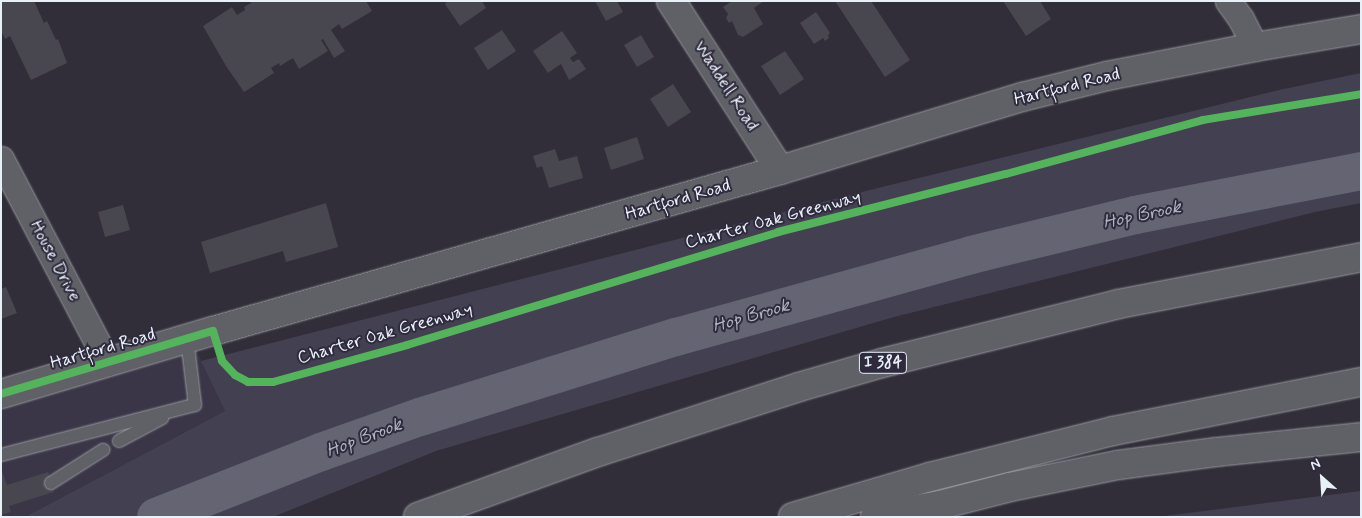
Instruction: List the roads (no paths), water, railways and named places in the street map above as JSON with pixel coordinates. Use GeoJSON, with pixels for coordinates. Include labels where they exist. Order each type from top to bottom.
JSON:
{"type":"FeatureCollection","features":[{"type":"Feature","properties":{"kind":"main road","name":"Waddell Road"},"geometry":{"type":"LineString","coordinates":[[671,1],[780,170]]}},
{"type":"Feature","properties":{"kind":"main road","name":"Hartford Road"},"geometry":{"type":"LineString","coordinates":[[1,394],[780,170],[1022,97],[1107,76],[1254,47],[1361,30]]}},
{"type":"Feature","properties":{"kind":"main road"},"geometry":{"type":"LineString","coordinates":[[1319,264],[1361,246]]}},
{"type":"Feature","properties":{"kind":"main road","name":"I 384"},"geometry":{"type":"LineString","coordinates":[[418,517],[689,422],[882,363],[1099,309],[1361,257]]}},
{"type":"Feature","properties":{"kind":"main road"},"geometry":{"type":"LineString","coordinates":[[793,517],[949,472],[1113,431],[1361,382]]}},
{"type":"Feature","properties":{"kind":"main road"},"geometry":{"type":"LineString","coordinates":[[875,517],[940,505],[1037,481],[1118,465],[1208,453],[1361,437]]}},
{"type":"Feature","properties":{"kind":"street"},"geometry":{"type":"LineString","coordinates":[[1228,1],[1241,19],[1254,47]]}},
{"type":"Feature","properties":{"kind":"street","name":"House Drive"},"geometry":{"type":"LineString","coordinates":[[1,159],[108,363]]}},
{"type":"Feature","properties":{"kind":"lane"},"geometry":{"type":"LineString","coordinates":[[1,455],[195,405],[187,339]]}},
{"type":"Feature","properties":{"kind":"lane"},"geometry":{"type":"LineString","coordinates":[[119,441],[182,408]]}},
{"type":"Feature","properties":{"kind":"lane"},"geometry":{"type":"LineString","coordinates":[[51,483],[103,450]]}},
{"type":"Feature","properties":{"kind":"waterway","name":"Hop Brook"},"geometry":{"type":"LineString","coordinates":[[156,517],[321,452],[420,417],[676,337],[971,255],[1135,215],[1361,171]]}}]}
